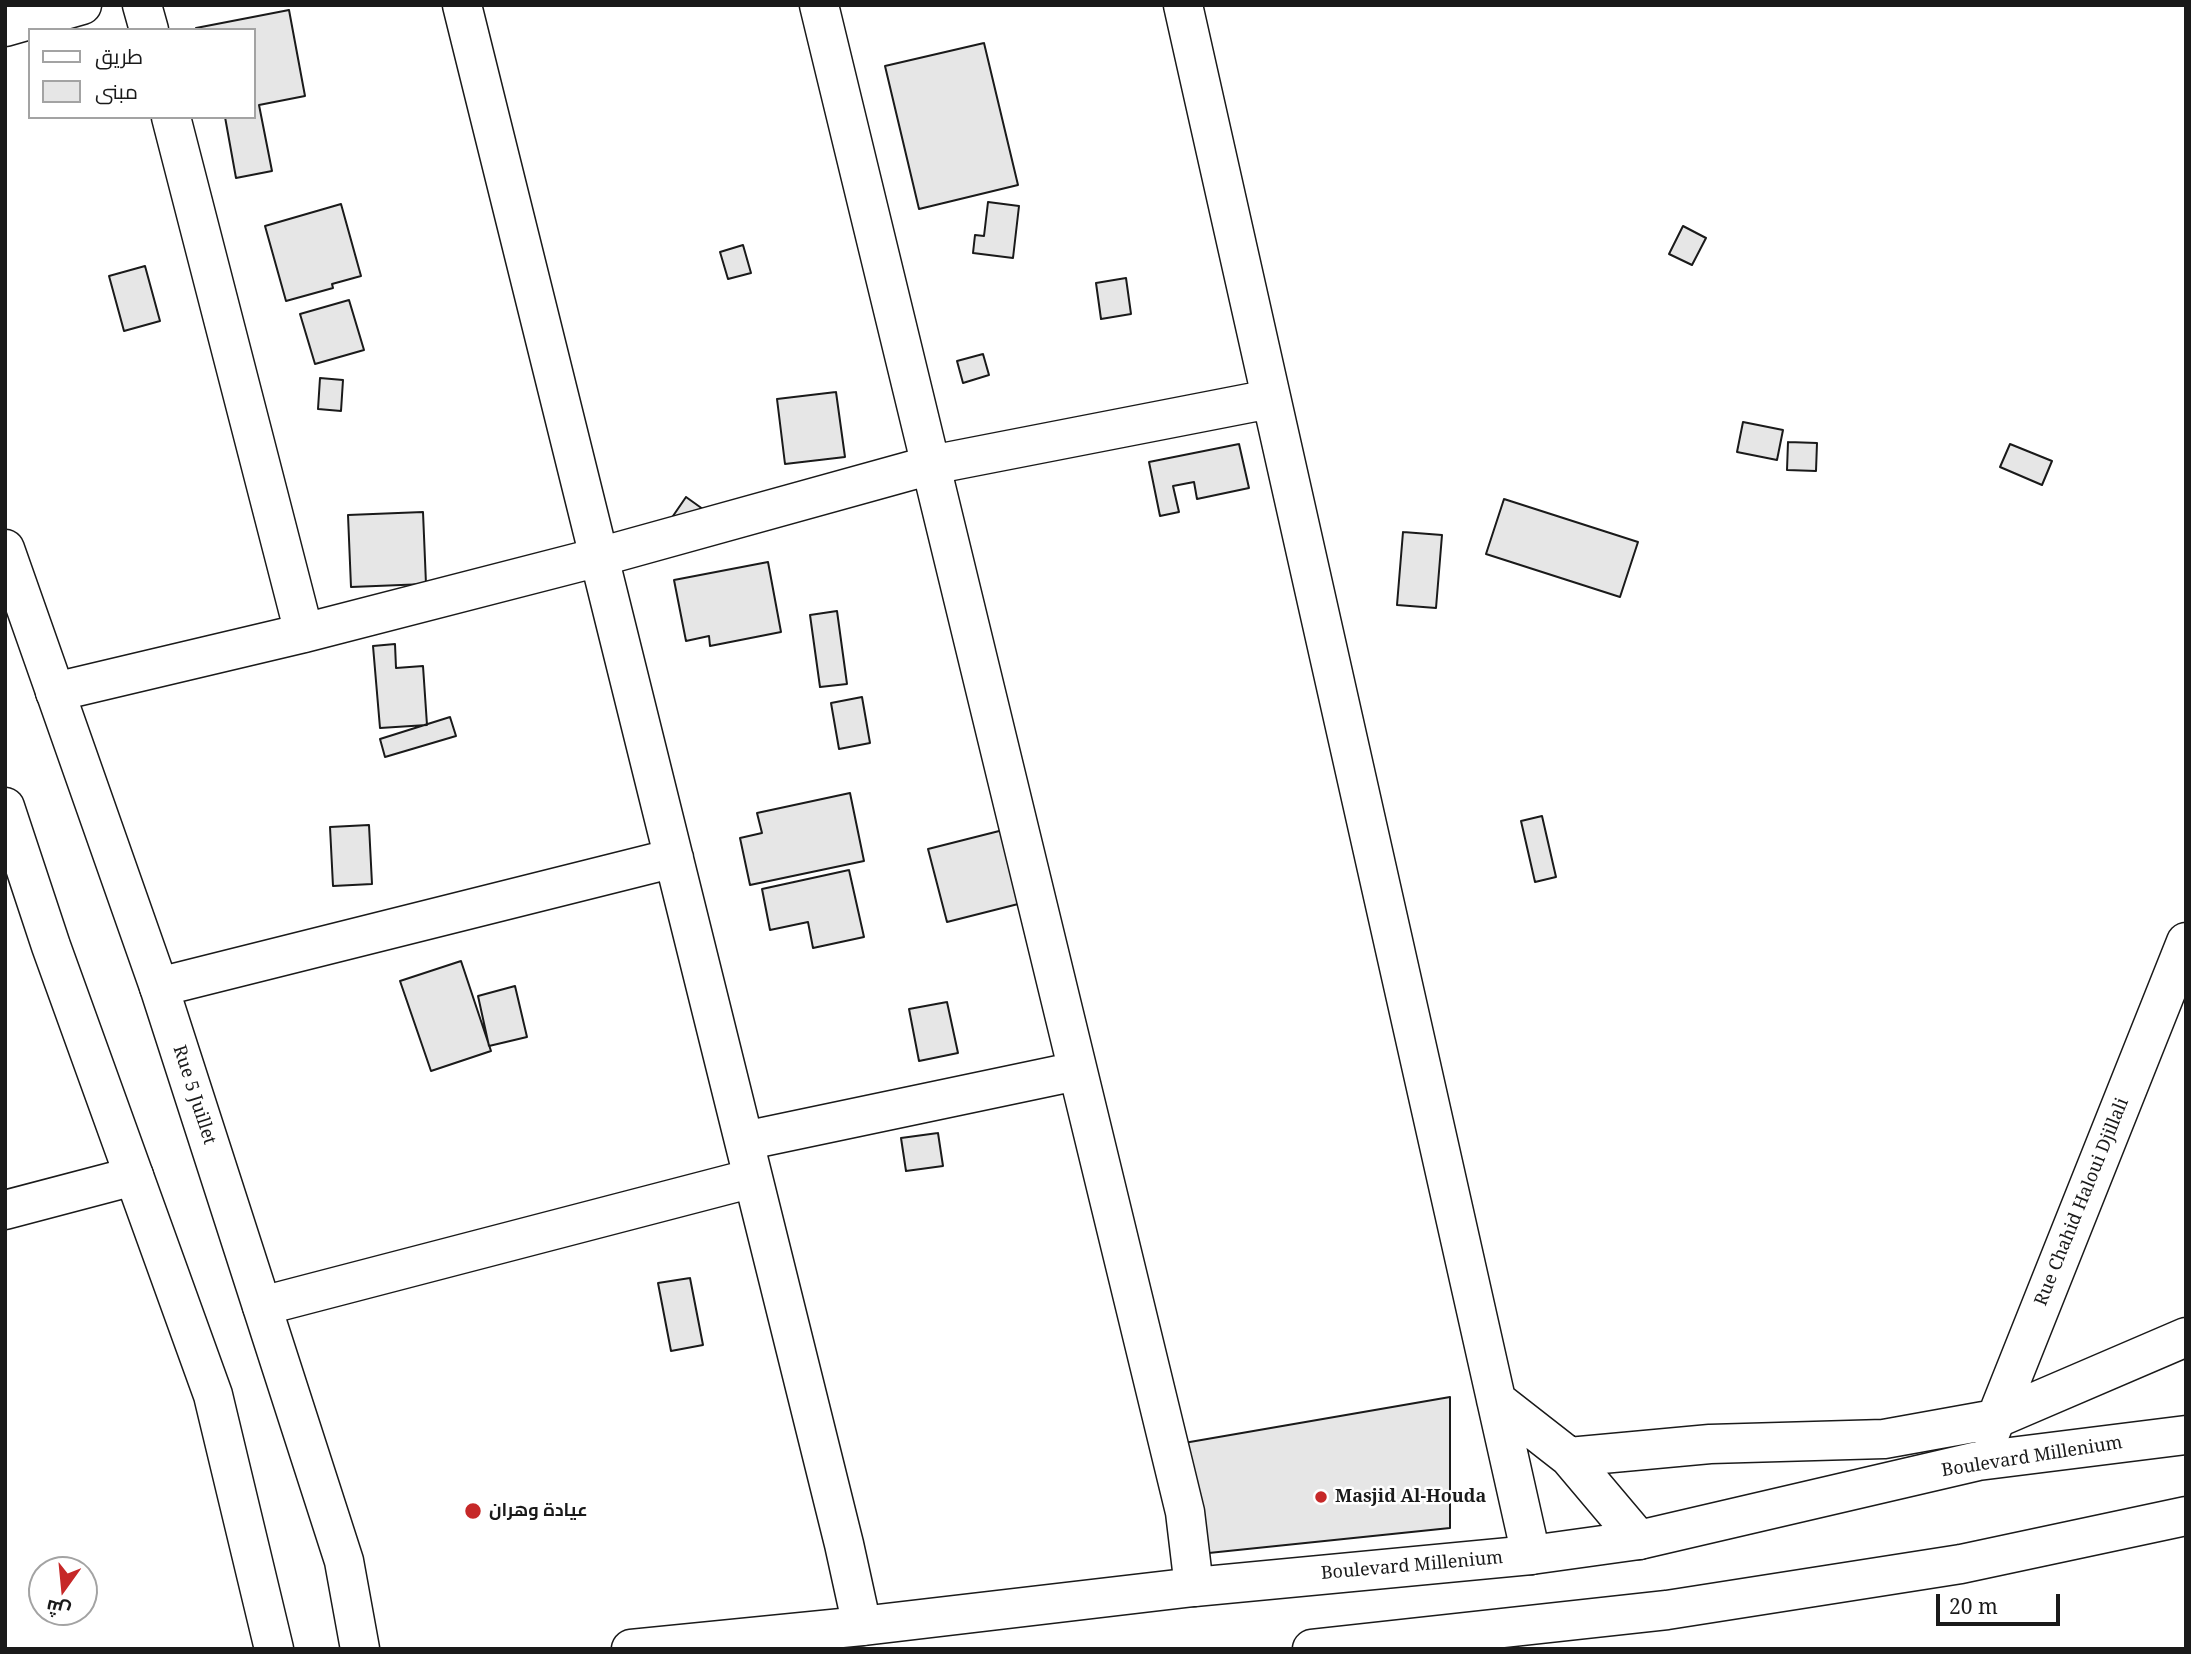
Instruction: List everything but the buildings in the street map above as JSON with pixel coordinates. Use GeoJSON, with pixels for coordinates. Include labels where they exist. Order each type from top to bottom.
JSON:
{"type":"FeatureCollection","features":[{"type":"Feature","properties":{"kind":"street"},"geometry":{"type":"LineString","coordinates":[[5,27],[82,5]]}},
{"type":"Feature","properties":{"kind":"street"},"geometry":{"type":"LineString","coordinates":[[142,5],[148,28]]}},
{"type":"Feature","properties":{"kind":"street"},"geometry":{"type":"LineString","coordinates":[[462,5],[862,1626]]}},
{"type":"Feature","properties":{"kind":"street"},"geometry":{"type":"LineString","coordinates":[[819,5],[1185,1512],[1194,1587]]}},
{"type":"Feature","properties":{"kind":"street"},"geometry":{"type":"LineString","coordinates":[[1183,5],[1531,1555]]}},
{"type":"Feature","properties":{"kind":"street"},"geometry":{"type":"LineString","coordinates":[[172,119],[304,633]]}},
{"type":"Feature","properties":{"kind":"street"},"geometry":{"type":"LineString","coordinates":[[55,692],[304,633],[599,557],[931,465],[1270,399]]}},
{"type":"Feature","properties":{"kind":"street","name":"Rue 5 Juillet"},"geometry":{"type":"LineString","coordinates":[[5,549],[159,987],[262,1306],[344,1561],[360,1649]]}},
{"type":"Feature","properties":{"kind":"street"},"geometry":{"type":"LineString","coordinates":[[5,807],[51,946],[213,1395],[274,1649]]}},
{"type":"Feature","properties":{"kind":"street"},"geometry":{"type":"LineString","coordinates":[[159,987],[674,858]]}},
{"type":"Feature","properties":{"kind":"street","name":"Rue Chahid Haloui Djillali"},"geometry":{"type":"LineString","coordinates":[[1978,1461],[2186,942]]}},
{"type":"Feature","properties":{"kind":"street"},"geometry":{"type":"LineString","coordinates":[[744,1141],[1077,1071]]}},
{"type":"Feature","properties":{"kind":"street"},"geometry":{"type":"LineString","coordinates":[[5,1210],[134,1176]]}},
{"type":"Feature","properties":{"kind":"street"},"geometry":{"type":"LineString","coordinates":[[262,1306],[753,1178]]}},
{"type":"Feature","properties":{"kind":"street"},"geometry":{"type":"LineString","coordinates":[[1569,1457],[1710,1444],[1884,1439],[1995,1419],[2186,1337]]}},
{"type":"Feature","properties":{"kind":"street"},"geometry":{"type":"LineString","coordinates":[[1496,1400],[1569,1457],[1639,1540]]}},
{"type":"Feature","properties":{"kind":"street","name":"Boulevard Millenium"},"geometry":{"type":"LineString","coordinates":[[631,1649],[862,1626],[1194,1587],[1531,1555],[1639,1540],[1978,1461],[2186,1435]]}},
{"type":"Feature","properties":{"kind":"street"},"geometry":{"type":"LineString","coordinates":[[1312,1649],[1370,1646],[1720,1601],[1961,1564],[2186,1516]]}},
{"type":"Feature","properties":{"kind":"place","name":"Masjid Al-Houda"},"geometry":{"type":"Point","coordinates":[1321,1497]}},
{"type":"Feature","properties":{"kind":"place","name":"عيادة وهران"},"geometry":{"type":"Point","coordinates":[473,1511]}}]}
